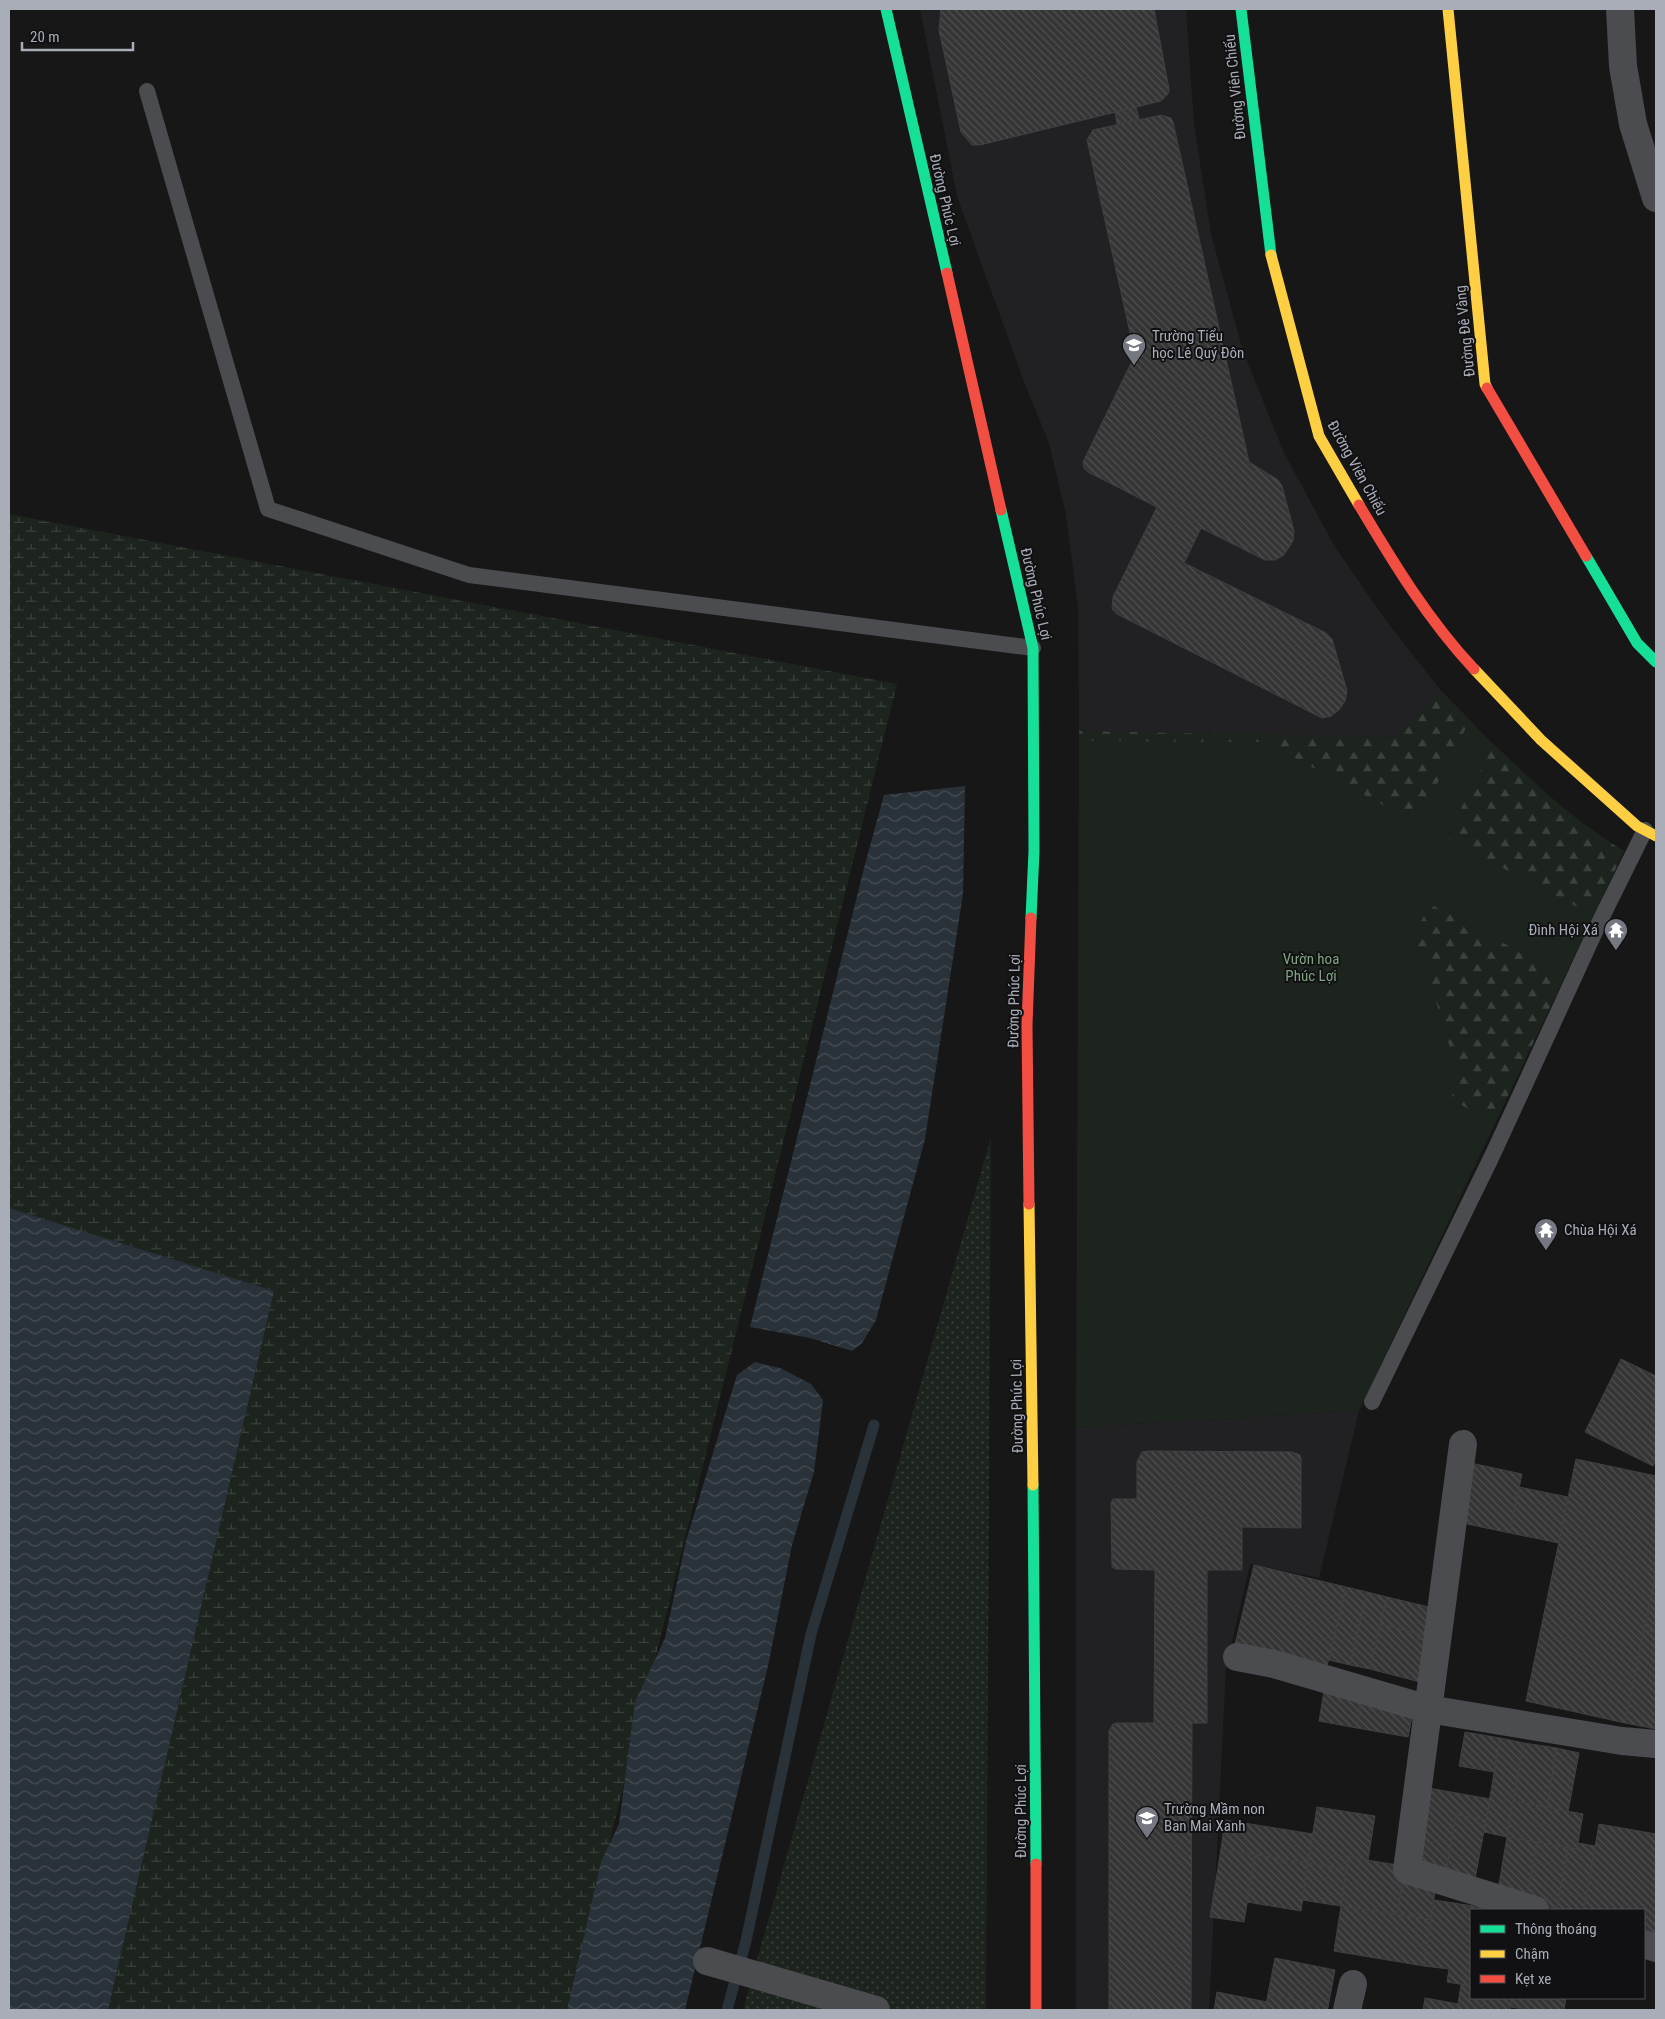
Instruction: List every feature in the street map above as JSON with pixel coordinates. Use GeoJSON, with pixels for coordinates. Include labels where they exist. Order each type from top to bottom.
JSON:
{"type":"FeatureCollection","features":[{"type":"Feature","properties":{"kind":"street","name":"Đường Phúc Lợi"},"geometry":{"type":"LineString","coordinates":[[886,9],[1033,648],[1034,851],[1027,1025],[1035,1664],[1036,2010]]}},
{"type":"Feature","properties":{"kind":"street","name":"Đường Viên Chiếu"},"geometry":{"type":"LineString","coordinates":[[1241,9],[1268,244],[1319,436],[1393,562],[1455,649],[1541,740],[1638,826],[1651,833]]}},
{"type":"Feature","properties":{"kind":"street"},"geometry":{"type":"LineString","coordinates":[[1620,9],[1623,66],[1633,124],[1656,198]]}},
{"type":"Feature","properties":{"kind":"street","name":"Đường Đê Vàng"},"geometry":{"type":"LineString","coordinates":[[1448,10],[1485,384],[1637,643],[1656,662]]}},
{"type":"Feature","properties":{"kind":"street"},"geometry":{"type":"LineString","coordinates":[[1463,1444],[1406,1870],[1532,1909]]}},
{"type":"Feature","properties":{"kind":"street"},"geometry":{"type":"LineString","coordinates":[[1237,1657],[1274,1664],[1428,1709],[1622,1741],[1656,1744]]}},
{"type":"Feature","properties":{"kind":"street"},"geometry":{"type":"LineString","coordinates":[[715,1963],[876,2010]]}},
{"type":"Feature","properties":{"kind":"street"},"geometry":{"type":"LineString","coordinates":[[1347,2010],[1353,1984]]}},
{"type":"Feature","properties":{"kind":"lane"},"geometry":{"type":"LineString","coordinates":[[147,91],[268,509],[469,575],[1033,648]]}},
{"type":"Feature","properties":{"kind":"lane"},"geometry":{"type":"LineString","coordinates":[[1372,1402],[1493,1154],[1599,923],[1651,833]]}},
{"type":"Feature","properties":{"kind":"shaded area","name":"Trường Tiểu học Lê Quý Đôn"},"geometry":{"type":"Polygon","coordinates":[[[920,9],[1186,9],[1194,124],[1211,234],[1243,351],[1284,453],[1335,547],[1387,622],[1442,692],[1397,737],[1079,731],[1078,607],[1066,515],[1049,443],[1024,382],[957,196],[920,9]]]}},
{"type":"Feature","properties":{"kind":"shaded area","name":"Trường Mầm non Ban Mai Xanh"},"geometry":{"type":"Polygon","coordinates":[[[1359,1411],[1319,1578],[1250,1564],[1226,1668],[1209,2010],[1076,2010],[1076,1427],[1359,1411]]]}},
{"type":"Feature","properties":{"kind":"green space"},"geometry":{"type":"Polygon","coordinates":[[[9,514],[897,684],[568,2010],[108,2010],[274,1291],[9,1208],[9,514]]]}},
{"type":"Feature","properties":{"kind":"green space","name":"Vườn hoa Phúc Lợi"},"geometry":{"type":"Polygon","coordinates":[[[1442,692],[1528,778],[1574,817],[1624,851],[1359,1411],[1076,1427],[1079,731],[1396,737],[1442,692]]]}},
{"type":"Feature","properties":{"kind":"green space"},"geometry":{"type":"Polygon","coordinates":[[[1442,692],[1470,720],[1417,823],[1265,742],[1079,741],[1079,731],[1396,737],[1442,692]]]}},
{"type":"Feature","properties":{"kind":"green space"},"geometry":{"type":"Polygon","coordinates":[[[1494,744],[1556,802],[1589,828],[1624,851],[1594,916],[1446,838],[1494,744]]]}},
{"type":"Feature","properties":{"kind":"green space"},"geometry":{"type":"Polygon","coordinates":[[[1430,904],[1565,976],[1495,1123],[1450,1099],[1460,1081],[1423,958],[1407,949],[1430,904]]]}},
{"type":"Feature","properties":{"kind":"green space"},"geometry":{"type":"Polygon","coordinates":[[[991,1137],[986,2010],[743,2010],[753,1974],[991,1137]]]}},
{"type":"Feature","properties":{"kind":"water"},"geometry":{"type":"Polygon","coordinates":[[[965,786],[963,894],[925,1139],[876,1320],[862,1343],[852,1351],[810,1338],[750,1327],[864,868],[884,795],[965,786]]]}},
{"type":"Feature","properties":{"kind":"water"},"geometry":{"type":"Polygon","coordinates":[[[9,1208],[274,1291],[108,2010],[9,2010],[9,1208]]]}},
{"type":"Feature","properties":{"kind":"water"},"geometry":{"type":"Polygon","coordinates":[[[755,1362],[780,1368],[811,1384],[823,1400],[814,1472],[792,1545],[768,1666],[685,2010],[567,2010],[601,1862],[619,1824],[635,1702],[665,1638],[686,1541],[737,1375],[755,1362]]]}},
{"type":"Feature","properties":{"kind":"building"},"geometry":{"type":"Polygon","coordinates":[[[941,9],[1154,9],[1169,89],[1168,94],[1161,101],[980,145],[972,145],[961,132],[939,30],[941,9]]]}},
{"type":"Feature","properties":{"kind":"building"},"geometry":{"type":"Polygon","coordinates":[[[1136,107],[1139,119],[1117,124],[1115,112],[1136,107]]]}},
{"type":"Feature","properties":{"kind":"building"},"geometry":{"type":"Polygon","coordinates":[[[1161,115],[1171,118],[1173,122],[1249,462],[1278,480],[1282,486],[1294,531],[1293,541],[1284,555],[1275,560],[1265,560],[1201,528],[1184,563],[1326,633],[1332,639],[1347,691],[1345,701],[1339,710],[1331,716],[1322,718],[1117,614],[1112,609],[1113,597],[1157,507],[1088,472],[1084,468],[1083,462],[1135,355],[1087,140],[1093,130],[1161,115]]]}},
{"type":"Feature","properties":{"kind":"building"},"geometry":{"type":"Polygon","coordinates":[[[1621,1359],[1656,1376],[1656,1460],[1653,1466],[1585,1432],[1621,1359]]]}},
{"type":"Feature","properties":{"kind":"building"},"geometry":{"type":"Polygon","coordinates":[[[1142,1452],[1292,1452],[1300,1455],[1301,1459],[1301,1528],[1242,1527],[1242,1570],[1207,1570],[1207,1723],[1192,1723],[1191,2010],[1109,2010],[1109,1731],[1113,1724],[1117,1723],[1154,1723],[1155,1570],[1116,1569],[1112,1567],[1111,1503],[1113,1499],[1137,1499],[1137,1462],[1142,1452]]]}},
{"type":"Feature","properties":{"kind":"building"},"geometry":{"type":"Polygon","coordinates":[[[1576,1459],[1656,1476],[1656,1572],[1625,1723],[1526,1701],[1576,1459]]]}},
{"type":"Feature","properties":{"kind":"building"},"geometry":{"type":"Polygon","coordinates":[[[1466,1462],[1522,1474],[1510,1533],[1453,1521],[1466,1462]]]}},
{"type":"Feature","properties":{"kind":"building"},"geometry":{"type":"Polygon","coordinates":[[[1519,1487],[1568,1497],[1559,1543],[1510,1533],[1519,1487]]]}},
{"type":"Feature","properties":{"kind":"building"},"geometry":{"type":"Polygon","coordinates":[[[1254,1565],[1346,1587],[1326,1670],[1234,1649],[1254,1565]]]}},
{"type":"Feature","properties":{"kind":"building"},"geometry":{"type":"Polygon","coordinates":[[[1656,1572],[1656,1632],[1644,1630],[1656,1572]]]}},
{"type":"Feature","properties":{"kind":"building"},"geometry":{"type":"Polygon","coordinates":[[[1346,1587],[1367,1592],[1350,1665],[1329,1660],[1346,1587]]]}},
{"type":"Feature","properties":{"kind":"building"},"geometry":{"type":"Polygon","coordinates":[[[1367,1592],[1387,1597],[1370,1669],[1350,1665],[1367,1592]]]}},
{"type":"Feature","properties":{"kind":"building"},"geometry":{"type":"Polygon","coordinates":[[[1387,1597],[1437,1609],[1430,1637],[1380,1624],[1387,1597]]]}},
{"type":"Feature","properties":{"kind":"building"},"geometry":{"type":"Polygon","coordinates":[[[1380,1624],[1430,1637],[1420,1682],[1370,1669],[1380,1624]]]}},
{"type":"Feature","properties":{"kind":"building"},"geometry":{"type":"Polygon","coordinates":[[[1644,1630],[1656,1632],[1656,1729],[1625,1723],[1644,1630]]]}},
{"type":"Feature","properties":{"kind":"building"},"geometry":{"type":"Polygon","coordinates":[[[1325,1686],[1362,1693],[1357,1728],[1319,1721],[1325,1686]]]}},
{"type":"Feature","properties":{"kind":"building"},"geometry":{"type":"Polygon","coordinates":[[[1362,1698],[1414,1707],[1408,1737],[1357,1728],[1362,1698]]]}},
{"type":"Feature","properties":{"kind":"building"},"geometry":{"type":"Polygon","coordinates":[[[1465,1732],[1500,1738],[1494,1772],[1459,1766],[1465,1732]]]}},
{"type":"Feature","properties":{"kind":"building"},"geometry":{"type":"Polygon","coordinates":[[[1500,1738],[1524,1743],[1507,1837],[1484,1832],[1500,1738]]]}},
{"type":"Feature","properties":{"kind":"building"},"geometry":{"type":"Polygon","coordinates":[[[1524,1743],[1557,1748],[1547,1807],[1513,1801],[1524,1743]]]}},
{"type":"Feature","properties":{"kind":"building"},"geometry":{"type":"Polygon","coordinates":[[[1557,1748],[1579,1753],[1568,1812],[1547,1807],[1557,1748]]]}},
{"type":"Feature","properties":{"kind":"building"},"geometry":{"type":"Polygon","coordinates":[[[1423,1787],[1490,1799],[1486,1820],[1456,1815],[1447,1868],[1410,1862],[1423,1787]]]}},
{"type":"Feature","properties":{"kind":"building"},"geometry":{"type":"Polygon","coordinates":[[[1513,1801],[1583,1814],[1577,1849],[1507,1837],[1513,1801]]]}},
{"type":"Feature","properties":{"kind":"building"},"geometry":{"type":"Polygon","coordinates":[[[1317,1807],[1375,1816],[1368,1860],[1348,1857],[1346,1870],[1308,1863],[1317,1807]]]}},
{"type":"Feature","properties":{"kind":"building"},"geometry":{"type":"Polygon","coordinates":[[[1456,1815],[1486,1820],[1474,1884],[1445,1879],[1456,1815]]]}},
{"type":"Feature","properties":{"kind":"building"},"geometry":{"type":"Polygon","coordinates":[[[1225,1820],[1313,1834],[1308,1863],[1221,1849],[1225,1820]]]}},
{"type":"Feature","properties":{"kind":"building"},"geometry":{"type":"Polygon","coordinates":[[[1599,1824],[1656,1834],[1656,1934],[1645,1931],[1645,1909],[1584,1909],[1599,1824]]]}},
{"type":"Feature","properties":{"kind":"building"},"geometry":{"type":"Polygon","coordinates":[[[1507,1837],[1537,1842],[1527,1896],[1498,1890],[1507,1837]]]}},
{"type":"Feature","properties":{"kind":"building"},"geometry":{"type":"Polygon","coordinates":[[[1537,1842],[1568,1848],[1557,1909],[1526,1903],[1537,1842]]]}},
{"type":"Feature","properties":{"kind":"building"},"geometry":{"type":"Polygon","coordinates":[[[1578,1843],[1595,1846],[1584,1909],[1557,1909],[1568,1848],[1577,1849],[1578,1843]]]}},
{"type":"Feature","properties":{"kind":"building"},"geometry":{"type":"Polygon","coordinates":[[[1221,1849],[1255,1855],[1244,1922],[1210,1917],[1221,1849]]]}},
{"type":"Feature","properties":{"kind":"building"},"geometry":{"type":"Polygon","coordinates":[[[1255,1855],[1308,1863],[1301,1911],[1247,1902],[1255,1855]]]}},
{"type":"Feature","properties":{"kind":"building"},"geometry":{"type":"Polygon","coordinates":[[[1348,1857],[1404,1866],[1397,1914],[1341,1906],[1348,1857]]]}},
{"type":"Feature","properties":{"kind":"building"},"geometry":{"type":"Polygon","coordinates":[[[1308,1863],[1346,1870],[1341,1906],[1302,1900],[1308,1863]]]}},
{"type":"Feature","properties":{"kind":"building"},"geometry":{"type":"Polygon","coordinates":[[[1403,1879],[1436,1884],[1431,1920],[1397,1914],[1403,1879]]]}},
{"type":"Feature","properties":{"kind":"building"},"geometry":{"type":"Polygon","coordinates":[[[1434,1900],[1492,1909],[1470,1909],[1470,1986],[1447,1982],[1449,1969],[1424,1966],[1434,1900]]]}},
{"type":"Feature","properties":{"kind":"building"},"geometry":{"type":"Polygon","coordinates":[[[1341,1906],[1431,1920],[1424,1966],[1334,1951],[1341,1906]]]}},
{"type":"Feature","properties":{"kind":"building"},"geometry":{"type":"Polygon","coordinates":[[[1275,1958],[1335,1970],[1328,2007],[1268,1994],[1275,1958]]]}},
{"type":"Feature","properties":{"kind":"building"},"geometry":{"type":"Polygon","coordinates":[[[1461,1985],[1470,1986],[1470,1999],[1485,1999],[1482,2010],[1457,2010],[1461,1985]]]}},
{"type":"Feature","properties":{"kind":"building"},"geometry":{"type":"Polygon","coordinates":[[[1217,1992],[1267,2002],[1265,2010],[1214,2010],[1217,1992]]]}},
{"type":"Feature","properties":{"kind":"building"},"geometry":{"type":"Polygon","coordinates":[[[1268,1994],[1328,2007],[1327,2010],[1265,2010],[1268,1994]]]}},
{"type":"Feature","properties":{"kind":"building"},"geometry":{"type":"Polygon","coordinates":[[[1425,1998],[1458,2004],[1457,2010],[1423,2010],[1425,1998]]]}},
{"type":"Feature","properties":{"kind":"building"},"geometry":{"type":"Polygon","coordinates":[[[1485,1999],[1512,1999],[1510,2010],[1482,2010],[1485,1999]]]}},
{"type":"Feature","properties":{"kind":"building"},"geometry":{"type":"Polygon","coordinates":[[[1512,1999],[1566,1999],[1564,2010],[1529,2010],[1511,2007],[1512,1999]]]}},
{"type":"Feature","properties":{"kind":"waterway"},"geometry":{"type":"LineString","coordinates":[[727,2010],[746,1941],[811,1634],[874,1425]]}},
{"type":"Feature","properties":{"kind":"traffic: fast"},"geometry":{"type":"LineString","coordinates":[[886,9],[947,273]]}},
{"type":"Feature","properties":{"kind":"traffic: fast"},"geometry":{"type":"LineString","coordinates":[[1241,9],[1271,255]]}},
{"type":"Feature","properties":{"kind":"traffic: fast"},"geometry":{"type":"LineString","coordinates":[[1001,510],[1033,648],[1034,851],[1031,918]]}},
{"type":"Feature","properties":{"kind":"traffic: fast"},"geometry":{"type":"LineString","coordinates":[[1586,556],[1637,643],[1656,662]]}},
{"type":"Feature","properties":{"kind":"traffic: fast"},"geometry":{"type":"LineString","coordinates":[[1033,1485],[1036,1864]]}},
{"type":"Feature","properties":{"kind":"traffic: slow"},"geometry":{"type":"LineString","coordinates":[[1448,9],[1485,384],[1487,388]]}},
{"type":"Feature","properties":{"kind":"traffic: slow"},"geometry":{"type":"LineString","coordinates":[[1271,255],[1319,436],[1359,505]]}},
{"type":"Feature","properties":{"kind":"traffic: slow"},"geometry":{"type":"LineString","coordinates":[[1474,669],[1541,740],[1637,826],[1656,836]]}},
{"type":"Feature","properties":{"kind":"traffic: slow"},"geometry":{"type":"LineString","coordinates":[[1029,1204],[1033,1485]]}},
{"type":"Feature","properties":{"kind":"traffic: jam"},"geometry":{"type":"LineString","coordinates":[[947,273],[1001,510]]}},
{"type":"Feature","properties":{"kind":"traffic: jam"},"geometry":{"type":"LineString","coordinates":[[1487,388],[1586,556]]}},
{"type":"Feature","properties":{"kind":"traffic: jam"},"geometry":{"type":"LineString","coordinates":[[1359,505],[1426,611],[1474,669]]}},
{"type":"Feature","properties":{"kind":"traffic: jam"},"geometry":{"type":"LineString","coordinates":[[1029,1204],[1027,1025],[1031,918]]}},
{"type":"Feature","properties":{"kind":"traffic: jam"},"geometry":{"type":"LineString","coordinates":[[1036,1864],[1036,2010]]}},
{"type":"Feature","properties":{"kind":"place","name":"Trường Tiểu học Lê Quý Đôn"},"geometry":{"type":"Point","coordinates":[1134,366]}},
{"type":"Feature","properties":{"kind":"place","name":"Đình Hội Xá"},"geometry":{"type":"Point","coordinates":[1616,951]}},
{"type":"Feature","properties":{"kind":"place","name":"Chùa Hội Xá"},"geometry":{"type":"Point","coordinates":[1546,1251]}},
{"type":"Feature","properties":{"kind":"place","name":"Trường Mầm non Ban Mai Xanh"},"geometry":{"type":"Point","coordinates":[1147,1839]}}]}
